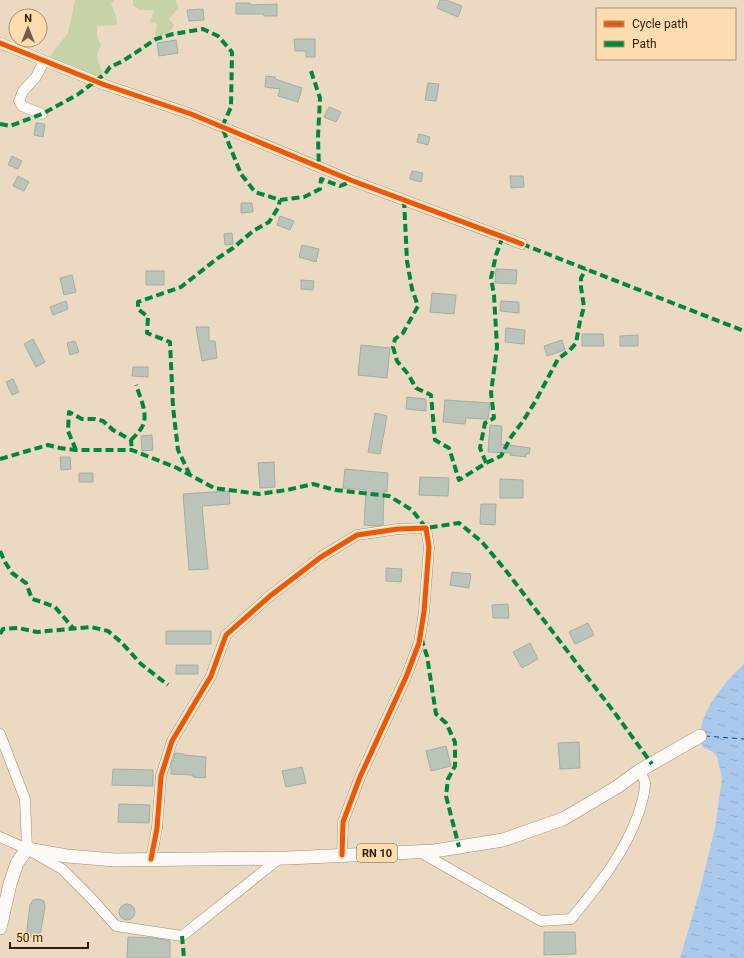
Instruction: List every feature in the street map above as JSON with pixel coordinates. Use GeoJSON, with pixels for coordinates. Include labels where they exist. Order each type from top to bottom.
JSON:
{"type":"FeatureCollection","features":[{"type":"Feature","properties":{"kind":"main road","name":"RN 10"},"geometry":{"type":"LineString","coordinates":[[27,849],[115,860],[280,858],[434,851],[503,840],[563,819],[617,787],[639,771],[700,736]]}},
{"type":"Feature","properties":{"kind":"main road"},"geometry":{"type":"LineString","coordinates":[[0,928],[10,884],[17,863],[27,849]]}},
{"type":"Feature","properties":{"kind":"street"},"geometry":{"type":"LineString","coordinates":[[0,43],[105,85],[191,114],[353,181],[522,244]]}},
{"type":"Feature","properties":{"kind":"street"},"geometry":{"type":"LineString","coordinates":[[42,114],[22,106],[19,101],[23,92],[36,77],[44,61]]}},
{"type":"Feature","properties":{"kind":"street"},"geometry":{"type":"LineString","coordinates":[[151,859],[156,828],[161,776],[172,741],[211,676],[226,634],[270,596],[321,557],[356,535],[398,529],[426,528],[429,547],[424,612],[419,644],[406,678],[360,777],[343,822],[342,855]]}},
{"type":"Feature","properties":{"kind":"street"},"geometry":{"type":"LineString","coordinates":[[0,734],[25,799],[27,849]]}},
{"type":"Feature","properties":{"kind":"street"},"geometry":{"type":"LineString","coordinates":[[418,851],[541,921],[571,919],[614,864],[633,828],[643,800],[645,782],[639,771]]}},
{"type":"Feature","properties":{"kind":"street"},"geometry":{"type":"LineString","coordinates":[[0,838],[27,849],[62,869],[116,926],[182,936],[280,858]]}},
{"type":"Feature","properties":{"kind":"green space"},"geometry":{"type":"Polygon","coordinates":[[[75,0],[115,0],[111,4],[116,16],[117,25],[97,26],[97,36],[101,46],[97,56],[103,73],[95,79],[48,59],[68,33],[75,0]]]}},
{"type":"Feature","properties":{"kind":"green space"},"geometry":{"type":"Polygon","coordinates":[[[133,0],[175,0],[179,7],[169,19],[174,25],[171,30],[164,35],[155,35],[157,25],[155,22],[150,23],[154,10],[140,10],[133,5],[133,0]]]}},
{"type":"Feature","properties":{"kind":"water"},"geometry":{"type":"Polygon","coordinates":[[[744,664],[744,958],[680,958],[699,894],[715,828],[722,778],[717,757],[713,752],[703,747],[701,743],[700,736],[702,723],[707,710],[715,697],[728,680],[744,664]]]}},
{"type":"Feature","properties":{"kind":"building"},"geometry":{"type":"Polygon","coordinates":[[[440,0],[446,0],[462,6],[458,17],[437,8],[440,0]]]}},
{"type":"Feature","properties":{"kind":"building"},"geometry":{"type":"Polygon","coordinates":[[[236,3],[250,3],[250,5],[277,4],[277,16],[264,16],[264,14],[236,14],[236,3]]]}},
{"type":"Feature","properties":{"kind":"building"},"geometry":{"type":"Polygon","coordinates":[[[203,9],[204,20],[189,21],[187,10],[203,9]]]}},
{"type":"Feature","properties":{"kind":"building"},"geometry":{"type":"Polygon","coordinates":[[[294,39],[315,39],[315,57],[306,57],[306,51],[295,51],[294,39]]]}},
{"type":"Feature","properties":{"kind":"building"},"geometry":{"type":"Polygon","coordinates":[[[176,40],[178,53],[159,56],[157,43],[176,40]]]}},
{"type":"Feature","properties":{"kind":"building"},"geometry":{"type":"Polygon","coordinates":[[[266,76],[275,77],[275,79],[302,88],[298,102],[278,96],[280,89],[265,87],[266,76]]]}},
{"type":"Feature","properties":{"kind":"building"},"geometry":{"type":"Polygon","coordinates":[[[428,83],[439,84],[436,101],[425,100],[428,83]]]}},
{"type":"Feature","properties":{"kind":"building"},"geometry":{"type":"Polygon","coordinates":[[[329,107],[341,112],[336,122],[324,117],[329,107]]]}},
{"type":"Feature","properties":{"kind":"building"},"geometry":{"type":"Polygon","coordinates":[[[36,123],[45,124],[43,137],[34,135],[36,123]]]}},
{"type":"Feature","properties":{"kind":"building"},"geometry":{"type":"Polygon","coordinates":[[[419,134],[430,137],[428,145],[417,142],[419,134]]]}},
{"type":"Feature","properties":{"kind":"building"},"geometry":{"type":"Polygon","coordinates":[[[12,156],[22,161],[18,169],[8,165],[12,156]]]}},
{"type":"Feature","properties":{"kind":"building"},"geometry":{"type":"Polygon","coordinates":[[[412,171],[423,173],[421,182],[410,179],[412,171]]]}},
{"type":"Feature","properties":{"kind":"building"},"geometry":{"type":"Polygon","coordinates":[[[18,176],[29,182],[24,191],[13,186],[18,176]]]}},
{"type":"Feature","properties":{"kind":"building"},"geometry":{"type":"Polygon","coordinates":[[[510,176],[523,176],[524,187],[511,188],[510,176]]]}},
{"type":"Feature","properties":{"kind":"building"},"geometry":{"type":"Polygon","coordinates":[[[241,203],[252,203],[253,212],[241,213],[241,203]]]}},
{"type":"Feature","properties":{"kind":"building"},"geometry":{"type":"Polygon","coordinates":[[[280,216],[294,221],[290,230],[277,225],[280,216]]]}},
{"type":"Feature","properties":{"kind":"building"},"geometry":{"type":"Polygon","coordinates":[[[232,233],[233,244],[225,245],[224,234],[232,233]]]}},
{"type":"Feature","properties":{"kind":"building"},"geometry":{"type":"Polygon","coordinates":[[[302,245],[319,249],[316,262],[299,257],[302,245]]]}},
{"type":"Feature","properties":{"kind":"building"},"geometry":{"type":"Polygon","coordinates":[[[496,269],[517,270],[516,284],[495,283],[496,269]]]}},
{"type":"Feature","properties":{"kind":"building"},"geometry":{"type":"Polygon","coordinates":[[[146,271],[164,271],[164,285],[146,285],[146,271]]]}},
{"type":"Feature","properties":{"kind":"building"},"geometry":{"type":"Polygon","coordinates":[[[72,275],[76,292],[64,295],[60,278],[72,275]]]}},
{"type":"Feature","properties":{"kind":"building"},"geometry":{"type":"Polygon","coordinates":[[[301,280],[314,281],[313,290],[301,289],[301,280]]]}},
{"type":"Feature","properties":{"kind":"building"},"geometry":{"type":"Polygon","coordinates":[[[432,293],[456,295],[454,314],[430,312],[432,293]]]}},
{"type":"Feature","properties":{"kind":"building"},"geometry":{"type":"Polygon","coordinates":[[[66,301],[68,309],[53,315],[50,307],[66,301]]]}},
{"type":"Feature","properties":{"kind":"building"},"geometry":{"type":"Polygon","coordinates":[[[501,301],[519,302],[519,313],[500,311],[501,301]]]}},
{"type":"Feature","properties":{"kind":"building"},"geometry":{"type":"Polygon","coordinates":[[[196,327],[209,327],[209,341],[215,341],[217,358],[202,361],[196,327]]]}},
{"type":"Feature","properties":{"kind":"building"},"geometry":{"type":"Polygon","coordinates":[[[506,328],[525,330],[524,344],[505,342],[506,328]]]}},
{"type":"Feature","properties":{"kind":"building"},"geometry":{"type":"Polygon","coordinates":[[[582,334],[603,334],[604,346],[582,346],[582,334]]]}},
{"type":"Feature","properties":{"kind":"building"},"geometry":{"type":"Polygon","coordinates":[[[638,335],[638,346],[620,346],[620,336],[638,335]]]}},
{"type":"Feature","properties":{"kind":"building"},"geometry":{"type":"Polygon","coordinates":[[[33,339],[45,362],[36,367],[24,344],[33,339]]]}},
{"type":"Feature","properties":{"kind":"building"},"geometry":{"type":"Polygon","coordinates":[[[562,340],[565,350],[547,356],[544,346],[562,340]]]}},
{"type":"Feature","properties":{"kind":"building"},"geometry":{"type":"Polygon","coordinates":[[[75,341],[79,352],[70,355],[67,343],[75,341]]]}},
{"type":"Feature","properties":{"kind":"building"},"geometry":{"type":"Polygon","coordinates":[[[361,345],[390,348],[387,378],[358,375],[361,345]]]}},
{"type":"Feature","properties":{"kind":"building"},"geometry":{"type":"Polygon","coordinates":[[[133,367],[148,367],[148,377],[132,376],[133,367]]]}},
{"type":"Feature","properties":{"kind":"building"},"geometry":{"type":"Polygon","coordinates":[[[13,379],[19,392],[12,395],[6,382],[13,379]]]}},
{"type":"Feature","properties":{"kind":"building"},"geometry":{"type":"Polygon","coordinates":[[[407,397],[426,399],[426,411],[406,409],[407,397]]]}},
{"type":"Feature","properties":{"kind":"building"},"geometry":{"type":"Polygon","coordinates":[[[445,400],[490,403],[488,419],[466,418],[465,424],[443,422],[445,400]]]}},
{"type":"Feature","properties":{"kind":"building"},"geometry":{"type":"Polygon","coordinates":[[[375,413],[387,416],[380,454],[368,452],[375,413]]]}},
{"type":"Feature","properties":{"kind":"building"},"geometry":{"type":"Polygon","coordinates":[[[490,425],[502,426],[501,444],[530,448],[529,454],[526,454],[526,457],[510,455],[511,453],[488,452],[490,425]]]}},
{"type":"Feature","properties":{"kind":"building"},"geometry":{"type":"Polygon","coordinates":[[[152,435],[153,450],[142,451],[141,436],[152,435]]]}},
{"type":"Feature","properties":{"kind":"building"},"geometry":{"type":"Polygon","coordinates":[[[60,457],[70,457],[71,469],[61,470],[60,457]]]}},
{"type":"Feature","properties":{"kind":"building"},"geometry":{"type":"Polygon","coordinates":[[[274,462],[275,487],[260,488],[258,463],[274,462]]]}},
{"type":"Feature","properties":{"kind":"building"},"geometry":{"type":"Polygon","coordinates":[[[345,469],[388,473],[387,492],[384,491],[383,525],[364,525],[366,490],[343,488],[345,469]]]}},
{"type":"Feature","properties":{"kind":"building"},"geometry":{"type":"Polygon","coordinates":[[[79,473],[93,473],[93,482],[79,482],[79,473]]]}},
{"type":"Feature","properties":{"kind":"building"},"geometry":{"type":"Polygon","coordinates":[[[420,477],[449,478],[448,496],[419,495],[420,477]]]}},
{"type":"Feature","properties":{"kind":"building"},"geometry":{"type":"Polygon","coordinates":[[[500,479],[523,480],[523,498],[500,498],[500,479]]]}},
{"type":"Feature","properties":{"kind":"building"},"geometry":{"type":"Polygon","coordinates":[[[229,491],[230,504],[202,506],[208,569],[189,570],[183,494],[229,491]]]}},
{"type":"Feature","properties":{"kind":"building"},"geometry":{"type":"Polygon","coordinates":[[[481,504],[496,504],[495,525],[480,524],[481,504]]]}},
{"type":"Feature","properties":{"kind":"building"},"geometry":{"type":"Polygon","coordinates":[[[386,568],[402,569],[401,582],[386,581],[386,568]]]}},
{"type":"Feature","properties":{"kind":"building"},"geometry":{"type":"Polygon","coordinates":[[[452,572],[471,574],[469,588],[450,585],[452,572]]]}},
{"type":"Feature","properties":{"kind":"building"},"geometry":{"type":"Polygon","coordinates":[[[508,604],[509,618],[493,618],[492,605],[508,604]]]}},
{"type":"Feature","properties":{"kind":"building"},"geometry":{"type":"Polygon","coordinates":[[[588,623],[594,635],[575,644],[569,632],[588,623]]]}},
{"type":"Feature","properties":{"kind":"building"},"geometry":{"type":"Polygon","coordinates":[[[166,631],[211,631],[211,644],[166,644],[166,631]]]}},
{"type":"Feature","properties":{"kind":"building"},"geometry":{"type":"Polygon","coordinates":[[[530,643],[538,659],[522,668],[513,652],[530,643]]]}},
{"type":"Feature","properties":{"kind":"building"},"geometry":{"type":"Polygon","coordinates":[[[176,665],[198,665],[198,674],[176,674],[176,665]]]}},
{"type":"Feature","properties":{"kind":"building"},"geometry":{"type":"Polygon","coordinates":[[[579,742],[580,768],[560,769],[558,743],[579,742]]]}},
{"type":"Feature","properties":{"kind":"building"},"geometry":{"type":"Polygon","coordinates":[[[446,746],[451,766],[431,771],[426,751],[446,746]]]}},
{"type":"Feature","properties":{"kind":"building"},"geometry":{"type":"Polygon","coordinates":[[[175,753],[206,757],[205,778],[193,777],[193,775],[171,774],[171,766],[175,753]]]}},
{"type":"Feature","properties":{"kind":"building"},"geometry":{"type":"Polygon","coordinates":[[[302,767],[306,783],[286,787],[282,771],[302,767]]]}},
{"type":"Feature","properties":{"kind":"building"},"geometry":{"type":"Polygon","coordinates":[[[113,769],[153,770],[153,786],[112,785],[113,769]]]}},
{"type":"Feature","properties":{"kind":"building"},"geometry":{"type":"Polygon","coordinates":[[[119,804],[150,805],[149,823],[118,822],[119,804]]]}},
{"type":"Feature","properties":{"kind":"building"},"geometry":{"type":"Polygon","coordinates":[[[39,899],[44,901],[45,907],[41,931],[38,936],[33,937],[28,935],[27,929],[30,905],[33,900],[39,899]]]}},
{"type":"Feature","properties":{"kind":"building"},"geometry":{"type":"Polygon","coordinates":[[[127,904],[134,909],[135,912],[130,919],[127,920],[120,915],[119,912],[124,905],[127,904]]]}},
{"type":"Feature","properties":{"kind":"building"},"geometry":{"type":"Polygon","coordinates":[[[544,932],[575,932],[576,954],[544,955],[544,932]]]}},
{"type":"Feature","properties":{"kind":"building"},"geometry":{"type":"Polygon","coordinates":[[[128,937],[154,938],[170,941],[170,958],[127,958],[128,937]]]}},
{"type":"Feature","properties":{"kind":"ferry route"},"geometry":{"type":"LineString","coordinates":[[705,736],[744,739]]}},
{"type":"Feature","properties":{"kind":"marked path"},"geometry":{"type":"LineString","coordinates":[[0,124],[10,126],[42,114],[77,95],[105,74],[110,67],[123,61],[156,39],[173,34],[203,29],[218,36],[232,52],[231,107],[222,127],[241,174],[255,192],[280,200],[304,197],[320,189],[321,179],[340,186],[353,181]]}},
{"type":"Feature","properties":{"kind":"marked path"},"geometry":{"type":"LineString","coordinates":[[311,71],[320,98],[318,137],[319,169]]}},
{"type":"Feature","properties":{"kind":"marked path"},"geometry":{"type":"LineString","coordinates":[[190,475],[178,450],[173,407],[170,342],[147,333],[148,317],[138,309],[138,302],[181,287],[253,231],[269,222],[278,208],[280,200]]}},
{"type":"Feature","properties":{"kind":"marked path"},"geometry":{"type":"LineString","coordinates":[[404,200],[407,261],[412,289],[418,306],[403,333],[395,339],[393,347],[397,361],[408,374],[416,388],[431,395],[435,440],[449,448],[459,480],[486,463],[501,456],[511,437],[535,402],[558,359],[570,350],[576,343],[584,307],[581,278],[586,269]]}},
{"type":"Feature","properties":{"kind":"marked path"},"geometry":{"type":"LineString","coordinates":[[486,463],[480,448],[485,423],[494,418],[491,393],[497,347],[494,295],[491,278],[496,255],[503,236]]}},
{"type":"Feature","properties":{"kind":"marked path"},"geometry":{"type":"LineString","coordinates":[[522,244],[744,331]]}},
{"type":"Feature","properties":{"kind":"marked path"},"geometry":{"type":"LineString","coordinates":[[131,440],[142,427],[145,417],[136,385]]}},
{"type":"Feature","properties":{"kind":"marked path"},"geometry":{"type":"LineString","coordinates":[[76,450],[68,431],[69,412],[82,419],[95,419],[103,421],[113,430],[131,440],[132,450]]}},
{"type":"Feature","properties":{"kind":"marked path"},"geometry":{"type":"LineString","coordinates":[[0,459],[48,445],[76,450],[132,450],[177,468],[214,488],[259,494],[313,484],[335,490],[389,496],[412,510],[426,528],[459,523],[482,542],[507,572],[652,764]]}},
{"type":"Feature","properties":{"kind":"marked path"},"geometry":{"type":"LineString","coordinates":[[0,551],[12,573],[26,583],[32,599],[55,607],[73,628]]}},
{"type":"Feature","properties":{"kind":"marked path"},"geometry":{"type":"LineString","coordinates":[[0,634],[3,629],[18,628],[37,632],[91,627],[108,631],[121,642],[141,664],[168,685]]}},
{"type":"Feature","properties":{"kind":"marked path"},"geometry":{"type":"LineString","coordinates":[[421,638],[427,656],[436,714],[446,723],[455,742],[455,766],[448,779],[446,796],[459,847]]}},
{"type":"Feature","properties":{"kind":"marked path"},"geometry":{"type":"LineString","coordinates":[[182,936],[184,958]]}},
{"type":"Feature","properties":{"kind":"cycle path"},"geometry":{"type":"LineString","coordinates":[[0,43],[105,85],[191,114],[353,181],[522,244]]}},
{"type":"Feature","properties":{"kind":"cycle path"},"geometry":{"type":"LineString","coordinates":[[151,859],[157,828],[161,776],[172,741],[211,676],[226,635],[270,596],[321,557],[357,535],[398,529],[426,528],[429,547],[424,612],[419,643],[406,677],[360,777],[343,822],[342,855]]}}]}
